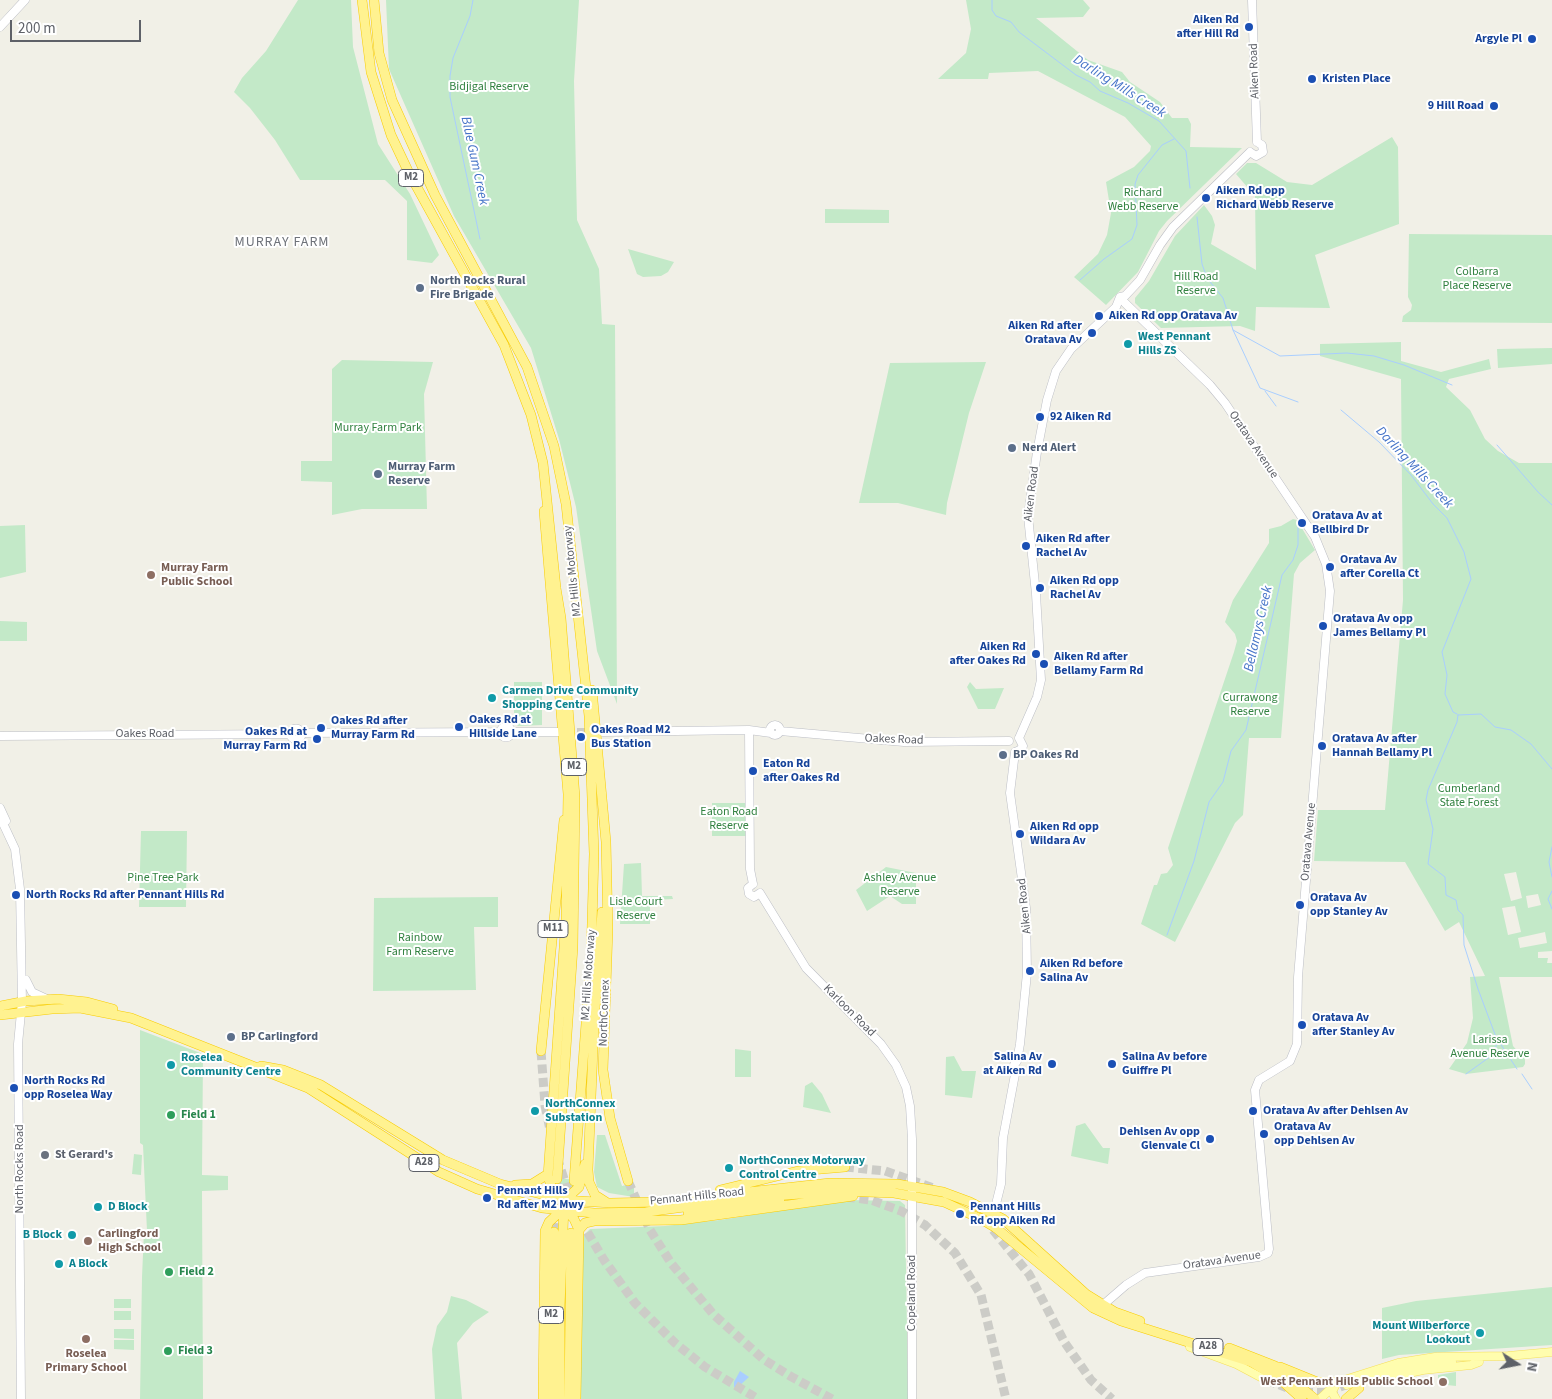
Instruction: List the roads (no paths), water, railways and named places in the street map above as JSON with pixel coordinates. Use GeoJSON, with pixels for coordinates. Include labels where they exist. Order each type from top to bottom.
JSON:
{"type":"FeatureCollection","features":[{"type":"Feature","properties":{"kind":"highway","name":"M2 Hills Motorway"},"geometry":{"type":"LineString","coordinates":[[362,0],[364,28],[376,90],[400,155],[504,345],[525,396],[543,463],[556,588],[562,618],[575,797],[573,947],[557,1179]]}},
{"type":"Feature","properties":{"kind":"highway","name":"M2 Hills Motorway"},"geometry":{"type":"LineString","coordinates":[[374,0],[376,26],[388,88],[416,156],[527,367],[543,410],[562,479],[589,716],[594,854],[591,958],[574,1180]]}},
{"type":"Feature","properties":{"kind":"highway","name":"M2 Hills Motorway"},"geometry":{"type":"LineString","coordinates":[[543,463],[547,561],[565,745]]}},
{"type":"Feature","properties":{"kind":"highway","name":"M2"},"geometry":{"type":"LineString","coordinates":[[564,1207],[580,1184],[590,1142],[594,1024],[606,842],[599,745],[575,548],[569,529]]}},
{"type":"Feature","properties":{"kind":"highway","name":"M2"},"geometry":{"type":"LineString","coordinates":[[548,1174],[567,896],[569,831],[565,745]]}},
{"type":"Feature","properties":{"kind":"highway","name":"M11"},"geometry":{"type":"LineString","coordinates":[[541,1051],[565,807],[565,745]]}},
{"type":"Feature","properties":{"kind":"highway","name":"NorthConnex"},"geometry":{"type":"LineString","coordinates":[[606,842],[608,929],[604,1070],[610,1118],[628,1181]]}},
{"type":"Feature","properties":{"kind":"highway","name":"Pennant Hills Road"},"geometry":{"type":"LineString","coordinates":[[0,1006],[47,999],[87,1002],[110,1008],[131,1018],[258,1066],[308,1088],[439,1172],[477,1189],[538,1207],[564,1207],[581,1202],[611,1203],[691,1199],[830,1183],[879,1183],[912,1191],[953,1206],[996,1228],[1076,1296],[1093,1308],[1114,1319],[1251,1362],[1281,1380],[1302,1399]]}},
{"type":"Feature","properties":{"kind":"highway","name":"Pennant Hills Road"},"geometry":{"type":"LineString","coordinates":[[0,1015],[80,1008],[131,1018]]}},
{"type":"Feature","properties":{"kind":"highway","name":"Pennant Hills Road"},"geometry":{"type":"LineString","coordinates":[[258,1066],[271,1067],[297,1074],[330,1090],[443,1160],[500,1184],[545,1196],[564,1207],[601,1217],[805,1193],[894,1193],[912,1191],[952,1195],[994,1214],[1023,1235],[1081,1290],[1103,1305],[1131,1318],[1243,1352],[1275,1366],[1315,1399]]}},
{"type":"Feature","properties":{"kind":"highway"},"geometry":{"type":"LineString","coordinates":[[297,1074],[298,1079],[308,1088]]}},
{"type":"Feature","properties":{"kind":"highway"},"geometry":{"type":"LineString","coordinates":[[590,1142],[589,1182],[598,1197],[611,1203]]}},
{"type":"Feature","properties":{"kind":"highway"},"geometry":{"type":"LineString","coordinates":[[691,1199],[798,1171],[845,1167]]}},
{"type":"Feature","properties":{"kind":"highway"},"geometry":{"type":"LineString","coordinates":[[500,1184],[528,1185],[543,1179],[548,1174]]}},
{"type":"Feature","properties":{"kind":"highway"},"geometry":{"type":"LineString","coordinates":[[548,1174],[552,1189],[564,1207],[575,1232],[589,1222],[601,1217],[662,1216],[780,1202]]}},
{"type":"Feature","properties":{"kind":"highway"},"geometry":{"type":"LineString","coordinates":[[601,1217],[638,1221],[681,1220],[844,1197],[894,1193]]}},
{"type":"Feature","properties":{"kind":"highway"},"geometry":{"type":"LineString","coordinates":[[538,1207],[542,1214],[545,1238]]}},
{"type":"Feature","properties":{"kind":"highway"},"geometry":{"type":"LineString","coordinates":[[545,1238],[548,1222],[564,1207]]}},
{"type":"Feature","properties":{"kind":"highway"},"geometry":{"type":"LineString","coordinates":[[560,1399],[560,1306],[564,1207]]}},
{"type":"Feature","properties":{"kind":"highway"},"geometry":{"type":"LineString","coordinates":[[638,1221],[662,1216]]}},
{"type":"Feature","properties":{"kind":"highway","name":"M2"},"geometry":{"type":"LineString","coordinates":[[554,1232],[560,1399]]}},
{"type":"Feature","properties":{"kind":"highway","name":"M2"},"geometry":{"type":"LineString","coordinates":[[560,1399],[575,1232]]}},
{"type":"Feature","properties":{"kind":"highway","name":"M2"},"geometry":{"type":"LineString","coordinates":[[575,1232],[576,1399]]}},
{"type":"Feature","properties":{"kind":"highway","name":"M2"},"geometry":{"type":"LineString","coordinates":[[543,1399],[545,1238]]}},
{"type":"Feature","properties":{"kind":"highway"},"geometry":{"type":"LineString","coordinates":[[1275,1366],[1288,1369],[1317,1382],[1342,1384]]}},
{"type":"Feature","properties":{"kind":"highway"},"geometry":{"type":"LineString","coordinates":[[1344,1399],[1359,1388]]}},
{"type":"Feature","properties":{"kind":"main road"},"geometry":{"type":"LineString","coordinates":[[1114,1319],[1124,1325],[1229,1361],[1268,1381]]}},
{"type":"Feature","properties":{"kind":"main road"},"geometry":{"type":"LineString","coordinates":[[1336,1399],[1332,1390],[1365,1372],[1409,1361],[1435,1357],[1479,1359],[1552,1352]]}},
{"type":"Feature","properties":{"kind":"main road"},"geometry":{"type":"LineString","coordinates":[[1359,1388],[1414,1371],[1466,1366],[1479,1359]]}},
{"type":"Feature","properties":{"kind":"main road"},"geometry":{"type":"LineString","coordinates":[[1320,1399],[1342,1384]]}},
{"type":"Feature","properties":{"kind":"street"},"geometry":{"type":"LineString","coordinates":[[0,27],[26,0]]}},
{"type":"Feature","properties":{"kind":"street","name":"Aiken Road"},"geometry":{"type":"LineString","coordinates":[[1252,0],[1256,142]]}},
{"type":"Feature","properties":{"kind":"street"},"geometry":{"type":"LineString","coordinates":[[1256,142],[1262,145],[1263,152],[1256,156],[1250,152],[1251,145],[1256,142]]}},
{"type":"Feature","properties":{"kind":"street","name":"Aiken Road"},"geometry":{"type":"LineString","coordinates":[[1020,738],[1037,697],[1041,680],[1036,594],[1028,526],[1032,487],[1048,400],[1062,359],[1123,301],[1140,280],[1160,245],[1173,227],[1250,152]]}},
{"type":"Feature","properties":{"kind":"street","name":"Oratava Avenue"},"geometry":{"type":"LineString","coordinates":[[1103,1305],[1120,1289],[1145,1273],[1259,1258],[1268,1253],[1255,1090],[1259,1080],[1290,1061],[1297,1044],[1298,977],[1330,591],[1326,564],[1315,537],[1225,403],[1210,384],[1123,301]]}},
{"type":"Feature","properties":{"kind":"street","name":"Oakes Road"},"geometry":{"type":"LineString","coordinates":[[0,736],[290,734],[295,728],[301,733],[501,732],[503,736],[507,737],[512,732],[558,732]]}},
{"type":"Feature","properties":{"kind":"street"},"geometry":{"type":"LineString","coordinates":[[603,732],[751,730]]}},
{"type":"Feature","properties":{"kind":"street","name":"Oakes Road"},"geometry":{"type":"LineString","coordinates":[[751,730],[771,730],[777,735],[780,730],[895,741],[1009,741]]}},
{"type":"Feature","properties":{"kind":"street","name":"Karloon Road"},"geometry":{"type":"LineString","coordinates":[[751,730],[750,869],[753,884],[759,886],[760,893],[806,968],[876,1037],[896,1065],[908,1097],[912,1139],[912,1191]]}},
{"type":"Feature","properties":{"kind":"street"},"geometry":{"type":"LineString","coordinates":[[1014,737],[1020,738],[1023,746],[1015,752],[1009,749],[1009,741],[1014,737]]}},
{"type":"Feature","properties":{"kind":"street","name":"Aiken Road"},"geometry":{"type":"LineString","coordinates":[[994,1214],[1000,1184],[1003,1138],[1016,1069],[1020,1070],[1022,1066],[1021,1062],[1017,1061],[1026,981],[1028,939],[1026,908],[1010,793],[1015,752]]}},
{"type":"Feature","properties":{"kind":"street","name":"North Rocks Road"},"geometry":{"type":"LineString","coordinates":[[0,808],[17,843],[22,861],[26,980],[19,1059],[21,1399]]}},
{"type":"Feature","properties":{"kind":"street","name":"North Rocks Road"},"geometry":{"type":"LineString","coordinates":[[0,817],[14,849],[20,878],[24,1001]]}},
{"type":"Feature","properties":{"kind":"street"},"geometry":{"type":"LineString","coordinates":[[26,980],[32,992],[47,999]]}},
{"type":"Feature","properties":{"kind":"street","name":"Copeland Road"},"geometry":{"type":"LineString","coordinates":[[912,1191],[912,1399]]}},
{"type":"Feature","properties":{"kind":"street"},"geometry":{"type":"LineString","coordinates":[[994,1214],[996,1228]]}},
{"type":"Feature","properties":{"kind":"water"},"geometry":{"type":"Polygon","coordinates":[[[740,1371],[749,1377],[737,1388],[734,1387],[734,1382],[740,1371]]]}},
{"type":"Feature","properties":{"kind":"waterway","name":"Blue Gum Creek"},"geometry":{"type":"LineString","coordinates":[[473,0],[470,16],[453,58],[450,76],[450,97],[480,239]]}},
{"type":"Feature","properties":{"kind":"waterway","name":"Darling Mills Creek"},"geometry":{"type":"LineString","coordinates":[[992,0],[992,10],[996,16],[1011,22],[1019,32],[1076,75],[1090,82],[1100,91],[1128,103],[1159,121],[1186,151],[1190,188]]}},
{"type":"Feature","properties":{"kind":"waterway"},"geometry":{"type":"LineString","coordinates":[[1080,280],[1104,259],[1132,239],[1137,225],[1135,184],[1138,175],[1162,145],[1174,139]]}},
{"type":"Feature","properties":{"kind":"waterway","name":"Darling Mills Creek"},"geometry":{"type":"LineString","coordinates":[[1197,217],[1202,264],[1207,278],[1223,298],[1233,330],[1260,388],[1298,402]]}},
{"type":"Feature","properties":{"kind":"waterway"},"geometry":{"type":"LineString","coordinates":[[1233,330],[1280,356],[1347,353],[1374,356],[1404,365],[1452,385]]}},
{"type":"Feature","properties":{"kind":"waterway","name":"Bellamys Creek"},"geometry":{"type":"LineString","coordinates":[[1265,391],[1276,406]]}},
{"type":"Feature","properties":{"kind":"waterway","name":"Darling Mills Creek"},"geometry":{"type":"LineString","coordinates":[[1341,410],[1379,442],[1411,475],[1433,504],[1447,518],[1464,552],[1471,579],[1442,652],[1447,675],[1445,694],[1453,712],[1457,714]]}},
{"type":"Feature","properties":{"kind":"waterway"},"geometry":{"type":"LineString","coordinates":[[1497,445],[1538,492],[1552,505]]}},
{"type":"Feature","properties":{"kind":"waterway","name":"Bellamys Creek"},"geometry":{"type":"LineString","coordinates":[[1167,935],[1194,861],[1209,802],[1223,782],[1231,751],[1246,730],[1282,575],[1293,560],[1298,545],[1298,524]]}},
{"type":"Feature","properties":{"kind":"waterway"},"geometry":{"type":"LineString","coordinates":[[1458,715],[1481,714],[1495,727],[1511,730],[1531,744],[1552,769]]}},
{"type":"Feature","properties":{"kind":"waterway"},"geometry":{"type":"LineString","coordinates":[[1458,715],[1457,722],[1428,790],[1426,800],[1433,829],[1428,864],[1445,877],[1446,895],[1456,900],[1458,910],[1463,915],[1464,945],[1478,989],[1496,1037],[1517,1069]]}},
{"type":"Feature","properties":{"kind":"waterway"},"geometry":{"type":"LineString","coordinates":[[1552,847],[1549,862],[1552,877]]}},
{"type":"Feature","properties":{"kind":"waterway"},"geometry":{"type":"LineString","coordinates":[[1552,891],[1548,899],[1552,909]]}},
{"type":"Feature","properties":{"kind":"waterway"},"geometry":{"type":"LineString","coordinates":[[1466,1074],[1491,1056],[1499,1040]]}},
{"type":"Feature","properties":{"kind":"waterway"},"geometry":{"type":"LineString","coordinates":[[1522,1074],[1532,1089]]}},
{"type":"Feature","properties":{"kind":"tunnel"},"geometry":{"type":"LineString","coordinates":[[565,732],[596,732]]}},
{"type":"Feature","properties":{"kind":"tunnel"},"geometry":{"type":"LineString","coordinates":[[541,1051],[545,1105],[553,1145],[566,1185],[582,1223],[604,1260],[635,1303],[675,1343],[705,1367],[758,1399]]}},
{"type":"Feature","properties":{"kind":"tunnel"},"geometry":{"type":"LineString","coordinates":[[845,1167],[885,1171],[936,1189]]}},
{"type":"Feature","properties":{"kind":"tunnel"},"geometry":{"type":"LineString","coordinates":[[554,1232],[557,1179]]}},
{"type":"Feature","properties":{"kind":"tunnel"},"geometry":{"type":"LineString","coordinates":[[628,1181],[650,1230],[671,1263],[713,1314],[763,1359],[832,1399]]}},
{"type":"Feature","properties":{"kind":"tunnel"},"geometry":{"type":"LineString","coordinates":[[846,1197],[871,1200],[901,1211],[925,1225],[955,1253],[981,1295],[1006,1399]]}},
{"type":"Feature","properties":{"kind":"tunnel"},"geometry":{"type":"LineString","coordinates":[[993,1230],[1029,1274],[1065,1343],[1091,1380],[1112,1399]]}},
{"type":"Feature","properties":{"kind":"tunnel"},"geometry":{"type":"LineString","coordinates":[[1268,1381],[1291,1390]]}},
{"type":"Feature","properties":{"kind":"tunnel"},"geometry":{"type":"LineString","coordinates":[[1305,1392],[1328,1392],[1347,1385]]}},
{"type":"Feature","properties":{"kind":"place","name":"Aiken Rd after Hill Rd"},"geometry":{"type":"Point","coordinates":[1249,27]}},
{"type":"Feature","properties":{"kind":"place","name":"Argyle Pl"},"geometry":{"type":"Point","coordinates":[1532,39]}},
{"type":"Feature","properties":{"kind":"place","name":"Kristen Place"},"geometry":{"type":"Point","coordinates":[1312,79]}},
{"type":"Feature","properties":{"kind":"place","name":"9 Hill Road"},"geometry":{"type":"Point","coordinates":[1494,106]}},
{"type":"Feature","properties":{"kind":"place","name":"Aiken Rd opp Richard Webb Reserve"},"geometry":{"type":"Point","coordinates":[1206,198]}},
{"type":"Feature","properties":{"kind":"place","name":"North Rocks Rural Fire Brigade"},"geometry":{"type":"Point","coordinates":[420,288]}},
{"type":"Feature","properties":{"kind":"place","name":"Aiken Rd opp Oratava Av"},"geometry":{"type":"Point","coordinates":[1099,316]}},
{"type":"Feature","properties":{"kind":"place","name":"Aiken Rd after Oratava Av"},"geometry":{"type":"Point","coordinates":[1092,333]}},
{"type":"Feature","properties":{"kind":"place","name":"West Pennant Hills ZS"},"geometry":{"type":"Point","coordinates":[1128,344]}},
{"type":"Feature","properties":{"kind":"place","name":"92 Aiken Rd"},"geometry":{"type":"Point","coordinates":[1040,417]}},
{"type":"Feature","properties":{"kind":"place","name":"Nerd Alert"},"geometry":{"type":"Point","coordinates":[1012,448]}},
{"type":"Feature","properties":{"kind":"place","name":"Murray Farm Reserve"},"geometry":{"type":"Point","coordinates":[378,474]}},
{"type":"Feature","properties":{"kind":"place","name":"Oratava Av at Bellbird Dr"},"geometry":{"type":"Point","coordinates":[1302,523]}},
{"type":"Feature","properties":{"kind":"place","name":"Aiken Rd after Rachel Av"},"geometry":{"type":"Point","coordinates":[1026,546]}},
{"type":"Feature","properties":{"kind":"place","name":"Oratava Av after Corella Ct"},"geometry":{"type":"Point","coordinates":[1330,567]}},
{"type":"Feature","properties":{"kind":"place","name":"Murray Farm Public School"},"geometry":{"type":"Point","coordinates":[151,575]}},
{"type":"Feature","properties":{"kind":"place","name":"Aiken Rd opp Rachel Av"},"geometry":{"type":"Point","coordinates":[1040,588]}},
{"type":"Feature","properties":{"kind":"place","name":"Oratava Av opp James Bellamy Pl"},"geometry":{"type":"Point","coordinates":[1323,626]}},
{"type":"Feature","properties":{"kind":"place","name":"Aiken Rd after Oakes Rd"},"geometry":{"type":"Point","coordinates":[1036,654]}},
{"type":"Feature","properties":{"kind":"place","name":"Aiken Rd after Bellamy Farm Rd"},"geometry":{"type":"Point","coordinates":[1044,664]}},
{"type":"Feature","properties":{"kind":"place","name":"Carmen Drive Community Shopping Centre"},"geometry":{"type":"Point","coordinates":[492,698]}},
{"type":"Feature","properties":{"kind":"place","name":"Oakes Rd at Hillside Lane"},"geometry":{"type":"Point","coordinates":[459,727]}},
{"type":"Feature","properties":{"kind":"place","name":"Oakes Rd after Murray Farm Rd"},"geometry":{"type":"Point","coordinates":[321,728]}},
{"type":"Feature","properties":{"kind":"place","name":"Oakes Road M2 Bus Station"},"geometry":{"type":"Point","coordinates":[581,737]}},
{"type":"Feature","properties":{"kind":"place","name":"Oakes Rd at Murray Farm Rd"},"geometry":{"type":"Point","coordinates":[317,739]}},
{"type":"Feature","properties":{"kind":"place","name":"Oratava Av after Hannah Bellamy Pl"},"geometry":{"type":"Point","coordinates":[1322,746]}},
{"type":"Feature","properties":{"kind":"place","name":"BP Oakes Rd"},"geometry":{"type":"Point","coordinates":[1003,755]}},
{"type":"Feature","properties":{"kind":"place","name":"Eaton Rd after Oakes Rd"},"geometry":{"type":"Point","coordinates":[753,771]}},
{"type":"Feature","properties":{"kind":"place","name":"Aiken Rd opp Wildara Av"},"geometry":{"type":"Point","coordinates":[1020,834]}},
{"type":"Feature","properties":{"kind":"place","name":"North Rocks Rd after Pennant Hills Rd"},"geometry":{"type":"Point","coordinates":[16,895]}},
{"type":"Feature","properties":{"kind":"place","name":"Oratava Av opp Stanley Av"},"geometry":{"type":"Point","coordinates":[1300,905]}},
{"type":"Feature","properties":{"kind":"place","name":"Aiken Rd before Salina Av"},"geometry":{"type":"Point","coordinates":[1030,971]}},
{"type":"Feature","properties":{"kind":"place","name":"Oratava Av after Stanley Av"},"geometry":{"type":"Point","coordinates":[1302,1025]}},
{"type":"Feature","properties":{"kind":"place","name":"BP Carlingford"},"geometry":{"type":"Point","coordinates":[231,1037]}},
{"type":"Feature","properties":{"kind":"place","name":"Salina Av at Aiken Rd"},"geometry":{"type":"Point","coordinates":[1052,1064]}},
{"type":"Feature","properties":{"kind":"place","name":"Salina Av before Guiffre Pl"},"geometry":{"type":"Point","coordinates":[1112,1064]}},
{"type":"Feature","properties":{"kind":"place","name":"Roselea Community Centre"},"geometry":{"type":"Point","coordinates":[171,1065]}},
{"type":"Feature","properties":{"kind":"place","name":"North Rocks Rd opp Roselea Way"},"geometry":{"type":"Point","coordinates":[14,1088]}},
{"type":"Feature","properties":{"kind":"place","name":"NorthConnex Substation"},"geometry":{"type":"Point","coordinates":[535,1111]}},
{"type":"Feature","properties":{"kind":"place","name":"Oratava Av after Dehlsen Av"},"geometry":{"type":"Point","coordinates":[1253,1111]}},
{"type":"Feature","properties":{"kind":"place","name":"Field 1"},"geometry":{"type":"Point","coordinates":[171,1115]}},
{"type":"Feature","properties":{"kind":"place","name":"Oratava Av opp Dehlsen Av"},"geometry":{"type":"Point","coordinates":[1264,1134]}},
{"type":"Feature","properties":{"kind":"place","name":"Dehlsen Av opp Glenvale Cl"},"geometry":{"type":"Point","coordinates":[1210,1139]}},
{"type":"Feature","properties":{"kind":"place","name":"St Gerard's"},"geometry":{"type":"Point","coordinates":[45,1155]}},
{"type":"Feature","properties":{"kind":"place","name":"NorthConnex Motorway Control Centre"},"geometry":{"type":"Point","coordinates":[729,1168]}},
{"type":"Feature","properties":{"kind":"place","name":"Pennant Hills Rd after M2 Mwy"},"geometry":{"type":"Point","coordinates":[487,1198]}},
{"type":"Feature","properties":{"kind":"place","name":"D Block"},"geometry":{"type":"Point","coordinates":[98,1207]}},
{"type":"Feature","properties":{"kind":"place","name":"Pennant Hills Rd opp Aiken Rd"},"geometry":{"type":"Point","coordinates":[960,1214]}},
{"type":"Feature","properties":{"kind":"place","name":"B Block"},"geometry":{"type":"Point","coordinates":[72,1235]}},
{"type":"Feature","properties":{"kind":"place","name":"Carlingford High School"},"geometry":{"type":"Point","coordinates":[88,1241]}},
{"type":"Feature","properties":{"kind":"place","name":"A Block"},"geometry":{"type":"Point","coordinates":[59,1264]}},
{"type":"Feature","properties":{"kind":"place","name":"Field 2"},"geometry":{"type":"Point","coordinates":[169,1272]}},
{"type":"Feature","properties":{"kind":"place","name":"Mount Wilberforce Lookout"},"geometry":{"type":"Point","coordinates":[1480,1333]}},
{"type":"Feature","properties":{"kind":"place","name":"Roselea Primary School"},"geometry":{"type":"Point","coordinates":[86,1339]}},
{"type":"Feature","properties":{"kind":"place","name":"Field 3"},"geometry":{"type":"Point","coordinates":[168,1351]}},
{"type":"Feature","properties":{"kind":"place","name":"West Pennant Hills Public School"},"geometry":{"type":"Point","coordinates":[1443,1382]}},
{"type":"Feature","properties":{"kind":"district","name":"MURRAY FARM"},"geometry":{"type":"Point","coordinates":[282,243]}},
{"type":"Feature","properties":{"kind":"park label","name":"Bidjigal Reserve"},"geometry":{"type":"Point","coordinates":[489,87]}},
{"type":"Feature","properties":{"kind":"park label","name":"Richard Webb Reserve"},"geometry":{"type":"Point","coordinates":[1143,200]}},
{"type":"Feature","properties":{"kind":"park label","name":"Colbarra Place Reserve"},"geometry":{"type":"Point","coordinates":[1477,279]}},
{"type":"Feature","properties":{"kind":"park label","name":"Hill Road Reserve"},"geometry":{"type":"Point","coordinates":[1196,284]}},
{"type":"Feature","properties":{"kind":"park label","name":"Murray Farm Park"},"geometry":{"type":"Point","coordinates":[378,428]}},
{"type":"Feature","properties":{"kind":"park label","name":"Currawong Reserve"},"geometry":{"type":"Point","coordinates":[1250,705]}},
{"type":"Feature","properties":{"kind":"park label","name":"Cumberland State Forest"},"geometry":{"type":"Point","coordinates":[1469,796]}},
{"type":"Feature","properties":{"kind":"park label","name":"Eaton Road Reserve"},"geometry":{"type":"Point","coordinates":[729,819]}},
{"type":"Feature","properties":{"kind":"park label","name":"Pine Tree Park"},"geometry":{"type":"Point","coordinates":[163,878]}},
{"type":"Feature","properties":{"kind":"park label","name":"Ashley Avenue Reserve"},"geometry":{"type":"Point","coordinates":[900,885]}},
{"type":"Feature","properties":{"kind":"park label","name":"Lisle Court Reserve"},"geometry":{"type":"Point","coordinates":[636,909]}},
{"type":"Feature","properties":{"kind":"park label","name":"Rainbow Farm Reserve"},"geometry":{"type":"Point","coordinates":[420,945]}},
{"type":"Feature","properties":{"kind":"park label","name":"Larissa Avenue Reserve"},"geometry":{"type":"Point","coordinates":[1490,1047]}}]}
